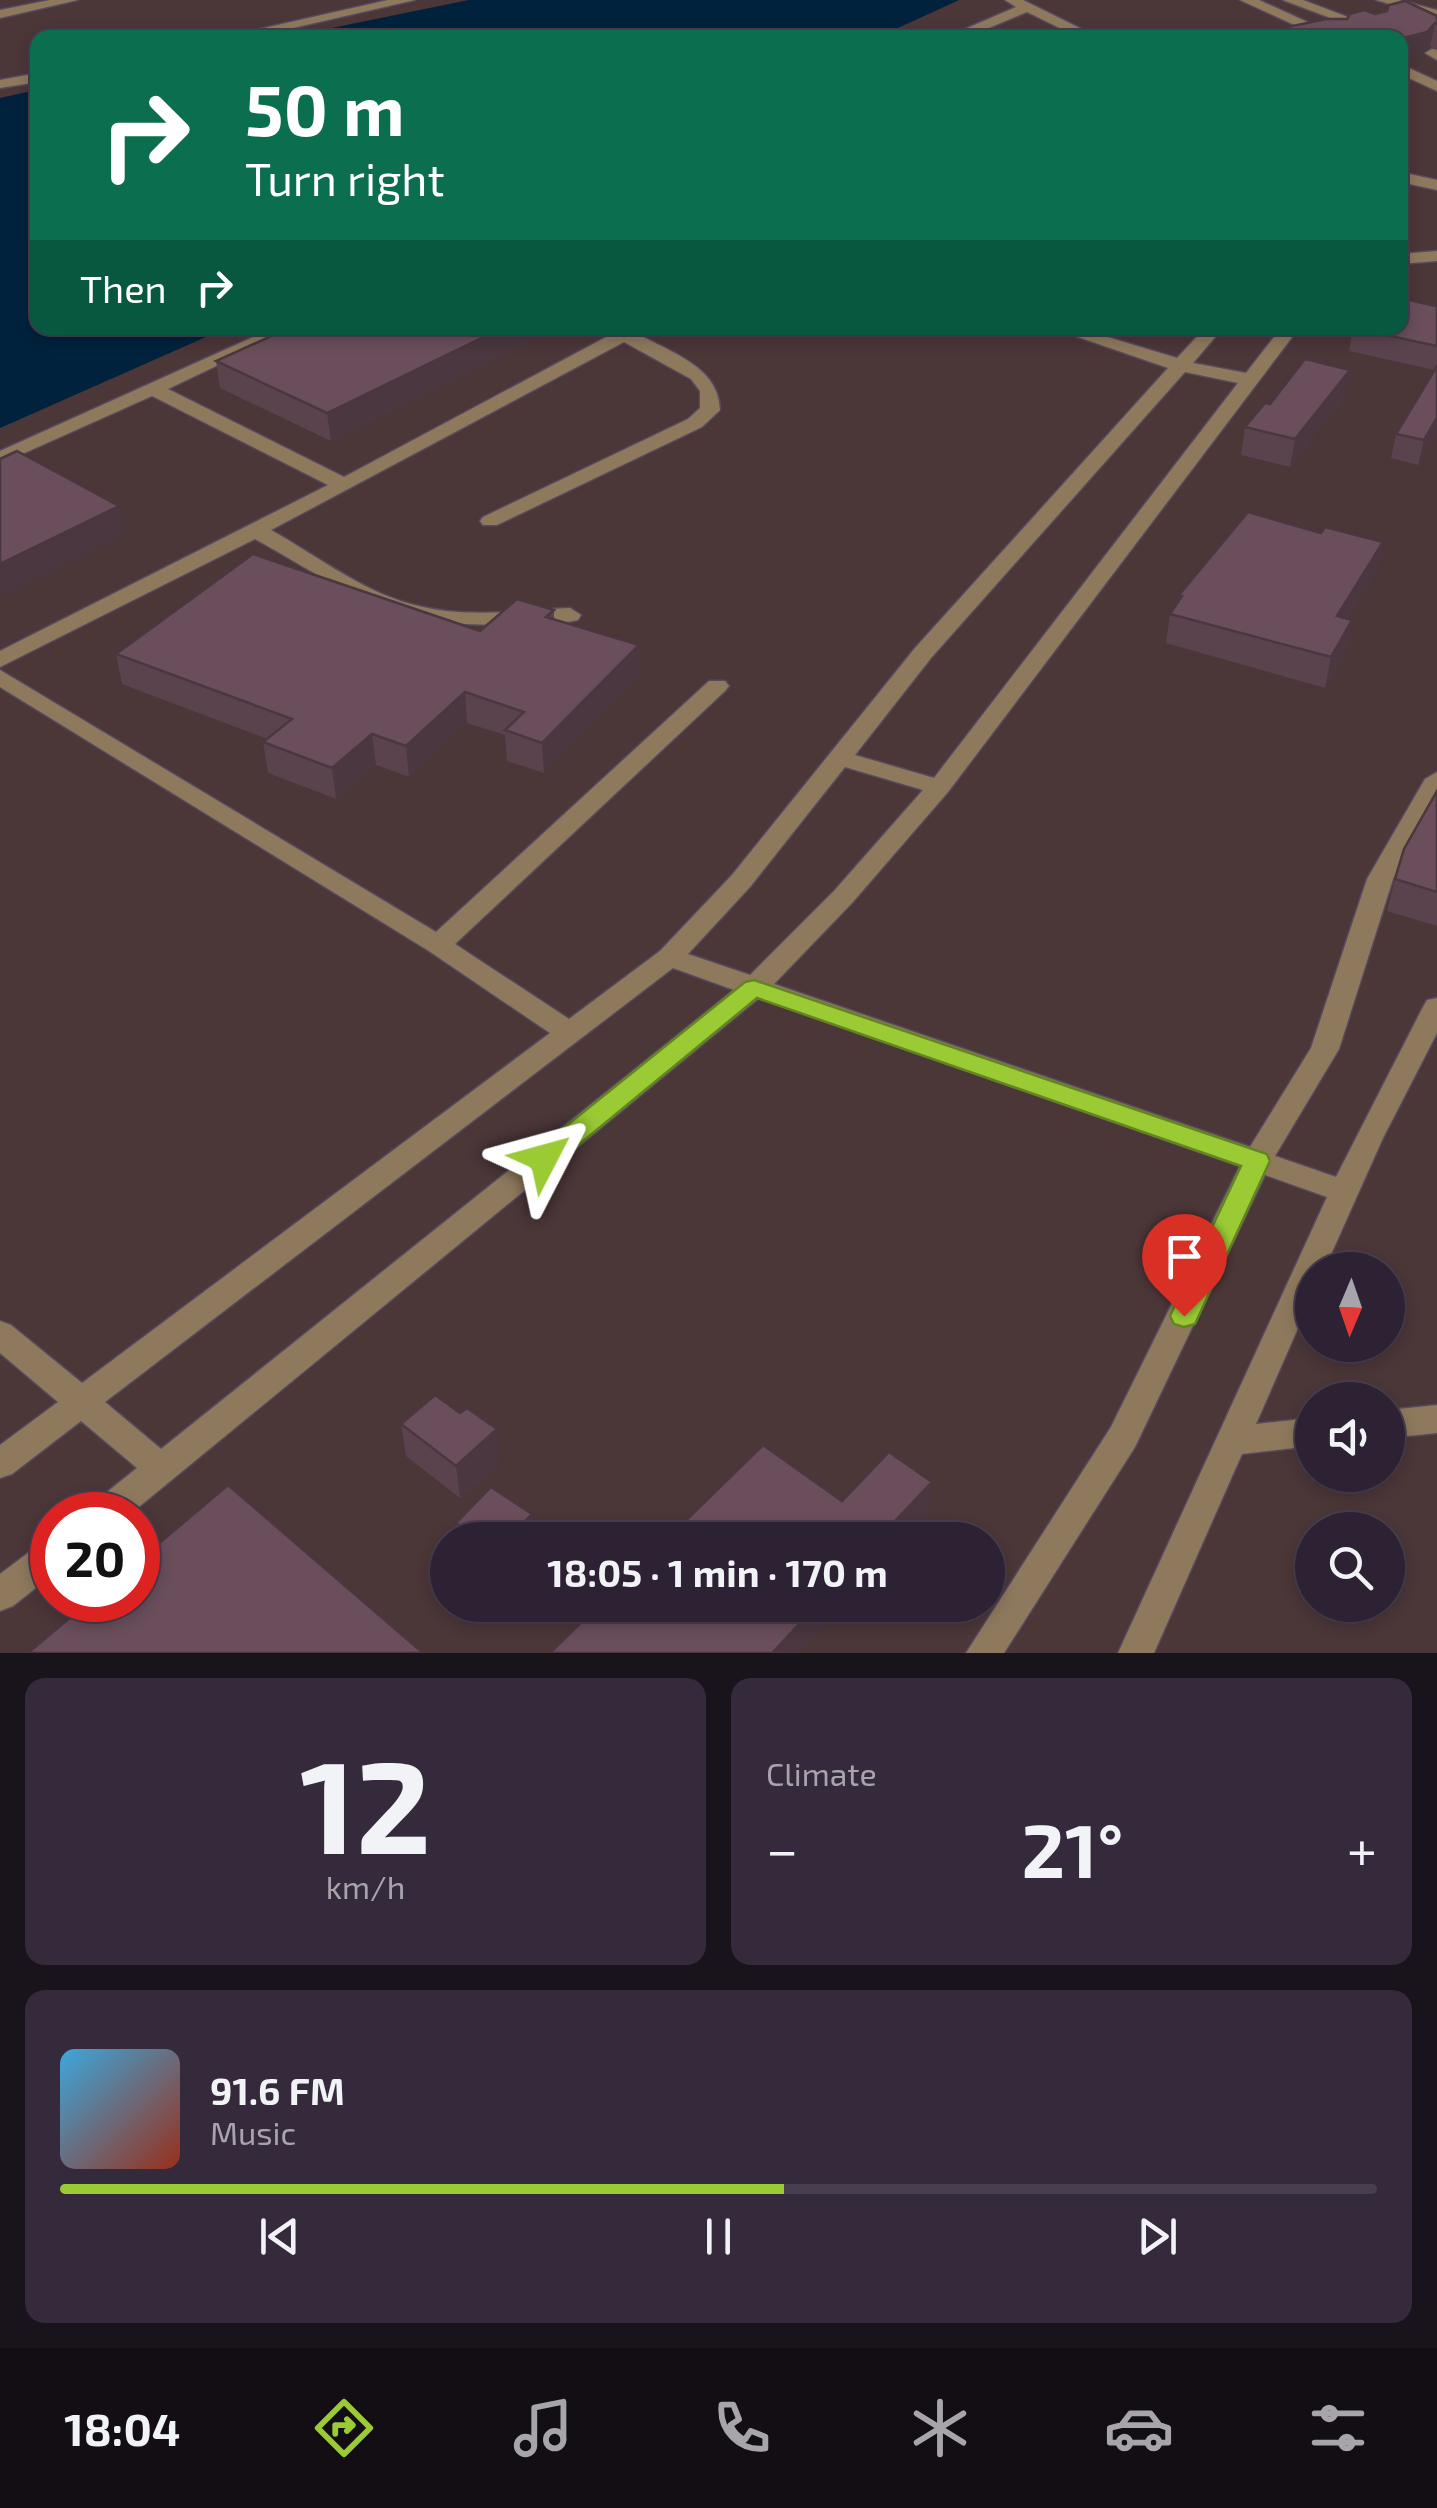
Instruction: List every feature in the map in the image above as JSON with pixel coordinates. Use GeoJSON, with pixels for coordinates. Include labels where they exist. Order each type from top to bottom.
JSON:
{"type":"FeatureCollection","features":[{"type":"Feature","properties":{"kind":"lane"},"geometry":{"type":"LineString","coordinates":[[0,14],[70,0]]}},
{"type":"Feature","properties":{"kind":"lane"},"geometry":{"type":"LineString","coordinates":[[265,30],[408,0]]}},
{"type":"Feature","properties":{"kind":"lane"},"geometry":{"type":"LineString","coordinates":[[1012,0],[1076,30]]}},
{"type":"Feature","properties":{"kind":"lane"},"geometry":{"type":"LineString","coordinates":[[1247,0],[1317,30]]}},
{"type":"Feature","properties":{"kind":"lane"},"geometry":{"type":"LineString","coordinates":[[1290,0],[1375,30]]}},
{"type":"Feature","properties":{"kind":"lane"},"geometry":{"type":"LineString","coordinates":[[1383,0],[1437,14]]}},
{"type":"Feature","properties":{"kind":"lane"},"geometry":{"type":"LineString","coordinates":[[972,30],[1028,8]]}},
{"type":"Feature","properties":{"kind":"lane"},"geometry":{"type":"LineString","coordinates":[[1408,72],[1437,86]]}},
{"type":"Feature","properties":{"kind":"lane"},"geometry":{"type":"LineString","coordinates":[[0,84],[30,78]]}},
{"type":"Feature","properties":{"kind":"lane"},"geometry":{"type":"LineString","coordinates":[[1408,179],[1437,184]]}},
{"type":"Feature","properties":{"kind":"lane"},"geometry":{"type":"LineString","coordinates":[[1408,258],[1437,256]]}},
{"type":"Feature","properties":{"kind":"lane"},"geometry":{"type":"LineString","coordinates":[[1408,269],[1437,268]]}},
{"type":"Feature","properties":{"kind":"lane"},"geometry":{"type":"LineString","coordinates":[[0,458],[271,335]]}},
{"type":"Feature","properties":{"kind":"lane"},"geometry":{"type":"LineString","coordinates":[[0,660],[344,485],[623,335]]}},
{"type":"Feature","properties":{"kind":"lane"},"geometry":{"type":"LineString","coordinates":[[490,521],[695,423],[710,410],[710,391],[698,375],[636,335]]}},
{"type":"Feature","properties":{"kind":"lane"},"geometry":{"type":"LineString","coordinates":[[1083,335],[1178,365],[1250,380]]}},
{"type":"Feature","properties":{"kind":"lane"},"geometry":{"type":"LineString","coordinates":[[0,1464],[669,956],[741,882],[923,653],[1207,335]]}},
{"type":"Feature","properties":{"kind":"lane"},"geometry":{"type":"LineString","coordinates":[[134,1492],[754,988],[843,897],[939,787],[1285,335]]}},
{"type":"Feature","properties":{"kind":"lane"},"geometry":{"type":"LineString","coordinates":[[153,388],[344,485]]}},
{"type":"Feature","properties":{"kind":"lane"},"geometry":{"type":"LineString","coordinates":[[256,530],[381,600],[417,613],[451,618],[570,614]]}},
{"type":"Feature","properties":{"kind":"lane"},"geometry":{"type":"LineString","coordinates":[[0,676],[438,945],[569,1032]]}},
{"type":"Feature","properties":{"kind":"lane"},"geometry":{"type":"LineString","coordinates":[[438,945],[717,686]]}},
{"type":"Feature","properties":{"kind":"lane"},"geometry":{"type":"LineString","coordinates":[[840,758],[939,787]]}},
{"type":"Feature","properties":{"kind":"lane"},"geometry":{"type":"LineString","coordinates":[[984,1653],[1123,1437],[1257,1161],[1325,1048],[1380,878],[1437,779]]}},
{"type":"Feature","properties":{"kind":"lane"},"geometry":{"type":"LineString","coordinates":[[669,956],[1344,1190]]}},
{"type":"Feature","properties":{"kind":"lane"},"geometry":{"type":"LineString","coordinates":[[1136,1653],[1344,1190],[1437,1007]]}},
{"type":"Feature","properties":{"kind":"lane"},"geometry":{"type":"LineString","coordinates":[[0,1334],[162,1470]]}},
{"type":"Feature","properties":{"kind":"lane"},"geometry":{"type":"LineString","coordinates":[[1405,1419],[1435,1411]]}},
{"type":"Feature","properties":{"kind":"lane"},"geometry":{"type":"LineString","coordinates":[[1232,1441],[1295,1434]]}},
{"type":"Feature","properties":{"kind":"lane"},"geometry":{"type":"LineString","coordinates":[[0,1595],[30,1571]]}},
{"type":"Feature","properties":{"kind":"shaded area"},"geometry":{"type":"Polygon","coordinates":[[[0,0],[469,0],[322,30],[30,30],[30,92],[0,98],[0,0]]]}},
{"type":"Feature","properties":{"kind":"shaded area"},"geometry":{"type":"Polygon","coordinates":[[[959,0],[1437,0],[1437,1653],[0,1653],[0,428],[210,335],[1408,335],[1408,30],[893,30],[959,0]]]}},
{"type":"Feature","properties":{"kind":"water"},"geometry":{"type":"Polygon","coordinates":[[[469,0],[959,0],[893,30],[322,30],[469,0]]]}},
{"type":"Feature","properties":{"kind":"water"},"geometry":{"type":"Polygon","coordinates":[[[30,92],[30,335],[210,335],[0,428],[0,98],[30,92]]]}},
{"type":"Feature","properties":{"kind":"building"},"geometry":{"type":"Polygon","coordinates":[[[1405,1],[1437,16],[1437,24],[1427,32],[1408,37],[1408,30],[1274,30],[1326,19],[1347,19],[1350,14],[1364,10],[1375,14],[1387,11],[1389,5],[1405,1]]]}},
{"type":"Feature","properties":{"kind":"building"},"geometry":{"type":"Polygon","coordinates":[[[1408,300],[1437,304],[1437,346],[1386,335],[1408,335],[1408,300]]]}},
{"type":"Feature","properties":{"kind":"building"},"geometry":{"type":"Polygon","coordinates":[[[274,335],[488,335],[327,413],[216,361],[274,335]]]}},
{"type":"Feature","properties":{"kind":"building"},"geometry":{"type":"Polygon","coordinates":[[[1305,359],[1350,370],[1295,439],[1245,427],[1265,403],[1270,404],[1305,359]]]}},
{"type":"Feature","properties":{"kind":"building"},"geometry":{"type":"Polygon","coordinates":[[[1437,366],[1437,418],[1424,440],[1396,434],[1437,366]]]}},
{"type":"Feature","properties":{"kind":"building"},"geometry":{"type":"Polygon","coordinates":[[[17,451],[119,506],[0,564],[0,459],[17,451]]]}},
{"type":"Feature","properties":{"kind":"building"},"geometry":{"type":"Polygon","coordinates":[[[1248,512],[1321,533],[1325,527],[1383,542],[1337,616],[1352,620],[1331,657],[1170,614],[1182,596],[1179,595],[1248,512]]]}},
{"type":"Feature","properties":{"kind":"building"},"geometry":{"type":"Polygon","coordinates":[[[253,554],[480,631],[517,599],[554,610],[546,617],[639,645],[542,743],[505,730],[524,712],[465,692],[406,746],[372,734],[332,768],[263,742],[292,719],[116,654],[253,554]]]}},
{"type":"Feature","properties":{"kind":"building"},"geometry":{"type":"Polygon","coordinates":[[[1437,791],[1437,892],[1395,879],[1404,849],[1437,791]]]}},
{"type":"Feature","properties":{"kind":"building"},"geometry":{"type":"Polygon","coordinates":[[[435,1395],[460,1413],[467,1408],[497,1429],[456,1466],[401,1424],[435,1395]]]}},
{"type":"Feature","properties":{"kind":"building"},"geometry":{"type":"Polygon","coordinates":[[[763,1445],[842,1501],[889,1452],[932,1482],[894,1522],[684,1522],[763,1445]]]}},
{"type":"Feature","properties":{"kind":"building"},"geometry":{"type":"Polygon","coordinates":[[[228,1485],[423,1653],[28,1653],[65,1622],[160,1622],[160,1542],[228,1485]]]}},
{"type":"Feature","properties":{"kind":"building"},"geometry":{"type":"Polygon","coordinates":[[[491,1487],[532,1514],[524,1522],[457,1522],[491,1487]]]}},
{"type":"Feature","properties":{"kind":"building"},"geometry":{"type":"Polygon","coordinates":[[[582,1622],[801,1622],[772,1653],[550,1653],[582,1622]]]}},
{"type":"Feature","properties":{"kind":"route"},"geometry":{"type":"LineString","coordinates":[[544,1158],[754,988],[1257,1161],[1184,1316]]}}]}
